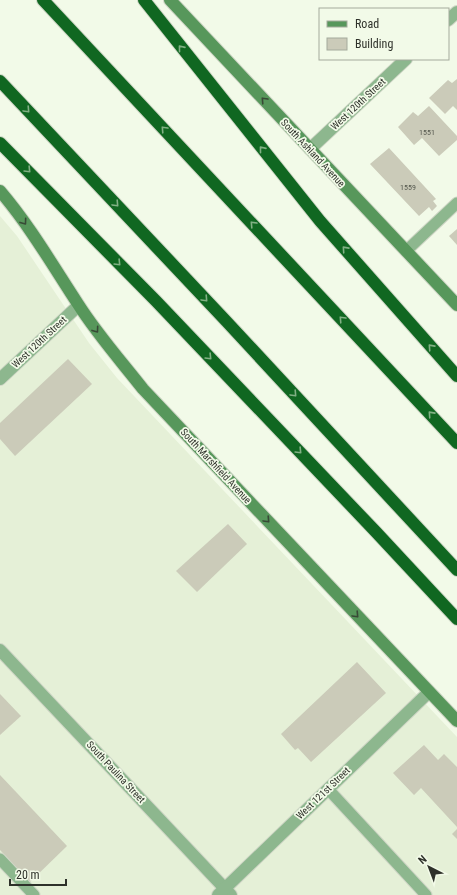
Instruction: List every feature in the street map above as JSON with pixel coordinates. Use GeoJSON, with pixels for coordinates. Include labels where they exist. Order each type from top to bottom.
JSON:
{"type":"FeatureCollection","features":[{"type":"Feature","properties":{"kind":"highway"},"geometry":{"type":"LineString","coordinates":[[43,0],[457,443]]}},
{"type":"Feature","properties":{"kind":"highway"},"geometry":{"type":"LineString","coordinates":[[144,0],[320,221],[457,376]]}},
{"type":"Feature","properties":{"kind":"highway"},"geometry":{"type":"LineString","coordinates":[[0,81],[222,316],[457,570]]}},
{"type":"Feature","properties":{"kind":"highway"},"geometry":{"type":"LineString","coordinates":[[0,143],[156,301],[457,619]]}},
{"type":"Feature","properties":{"kind":"main road","name":"South Ashland Avenue"},"geometry":{"type":"LineString","coordinates":[[170,0],[457,305]]}},
{"type":"Feature","properties":{"kind":"main road","name":"South Marshfield Avenue"},"geometry":{"type":"LineString","coordinates":[[0,192],[39,243],[78,306],[143,389],[457,721]]}},
{"type":"Feature","properties":{"kind":"street"},"geometry":{"type":"LineString","coordinates":[[449,19],[457,12]]}},
{"type":"Feature","properties":{"kind":"street","name":"West 120th Street"},"geometry":{"type":"LineString","coordinates":[[310,149],[405,60]]}},
{"type":"Feature","properties":{"kind":"street","name":"West 120th Street"},"geometry":{"type":"LineString","coordinates":[[0,379],[78,306]]}},
{"type":"Feature","properties":{"kind":"street","name":"South Paulina Street"},"geometry":{"type":"LineString","coordinates":[[0,650],[225,893]]}},
{"type":"Feature","properties":{"kind":"street","name":"West 121st Street"},"geometry":{"type":"LineString","coordinates":[[225,893],[328,789],[429,692]]}},
{"type":"Feature","properties":{"kind":"lane"},"geometry":{"type":"LineString","coordinates":[[406,251],[457,203]]}},
{"type":"Feature","properties":{"kind":"lane"},"geometry":{"type":"LineString","coordinates":[[328,789],[426,895]]}},
{"type":"Feature","properties":{"kind":"lane"},"geometry":{"type":"LineString","coordinates":[[0,859],[34,895]]}},
{"type":"Feature","properties":{"kind":"shaded area"},"geometry":{"type":"Polygon","coordinates":[[[0,216],[17,236],[89,343],[117,378],[457,737],[457,895],[0,895],[0,216]]]}},
{"type":"Feature","properties":{"kind":"building"},"geometry":{"type":"Polygon","coordinates":[[[457,79],[457,110],[453,106],[445,114],[429,98],[448,80],[452,83],[457,79]]]}},
{"type":"Feature","properties":{"kind":"building"},"geometry":{"type":"Polygon","coordinates":[[[429,106],[457,136],[457,140],[439,156],[422,138],[414,145],[398,127],[413,112],[418,116],[429,106]]]}},
{"type":"Feature","properties":{"kind":"building"},"geometry":{"type":"Polygon","coordinates":[[[389,148],[436,199],[433,201],[437,206],[432,211],[429,207],[419,216],[370,164],[389,148]]]}},
{"type":"Feature","properties":{"kind":"building"},"geometry":{"type":"Polygon","coordinates":[[[457,229],[457,245],[449,236],[457,229]]]}},
{"type":"Feature","properties":{"kind":"building"},"geometry":{"type":"Polygon","coordinates":[[[68,359],[92,384],[15,456],[0,439],[0,423],[68,359]]]}},
{"type":"Feature","properties":{"kind":"building"},"geometry":{"type":"Polygon","coordinates":[[[228,524],[247,544],[197,592],[176,571],[228,524]]]}},
{"type":"Feature","properties":{"kind":"building"},"geometry":{"type":"Polygon","coordinates":[[[357,662],[386,693],[311,762],[298,748],[295,750],[281,734],[357,662]]]}},
{"type":"Feature","properties":{"kind":"building"},"geometry":{"type":"Polygon","coordinates":[[[0,694],[21,716],[0,735],[0,694]]]}},
{"type":"Feature","properties":{"kind":"building"},"geometry":{"type":"Polygon","coordinates":[[[424,745],[438,760],[444,754],[457,767],[457,827],[421,788],[414,795],[393,773],[424,745]]]}},
{"type":"Feature","properties":{"kind":"building"},"geometry":{"type":"Polygon","coordinates":[[[0,775],[67,846],[30,882],[0,850],[0,775]]]}},
{"type":"Feature","properties":{"kind":"building"},"geometry":{"type":"Polygon","coordinates":[[[457,829],[457,839],[452,834],[457,829]]]}}]}
